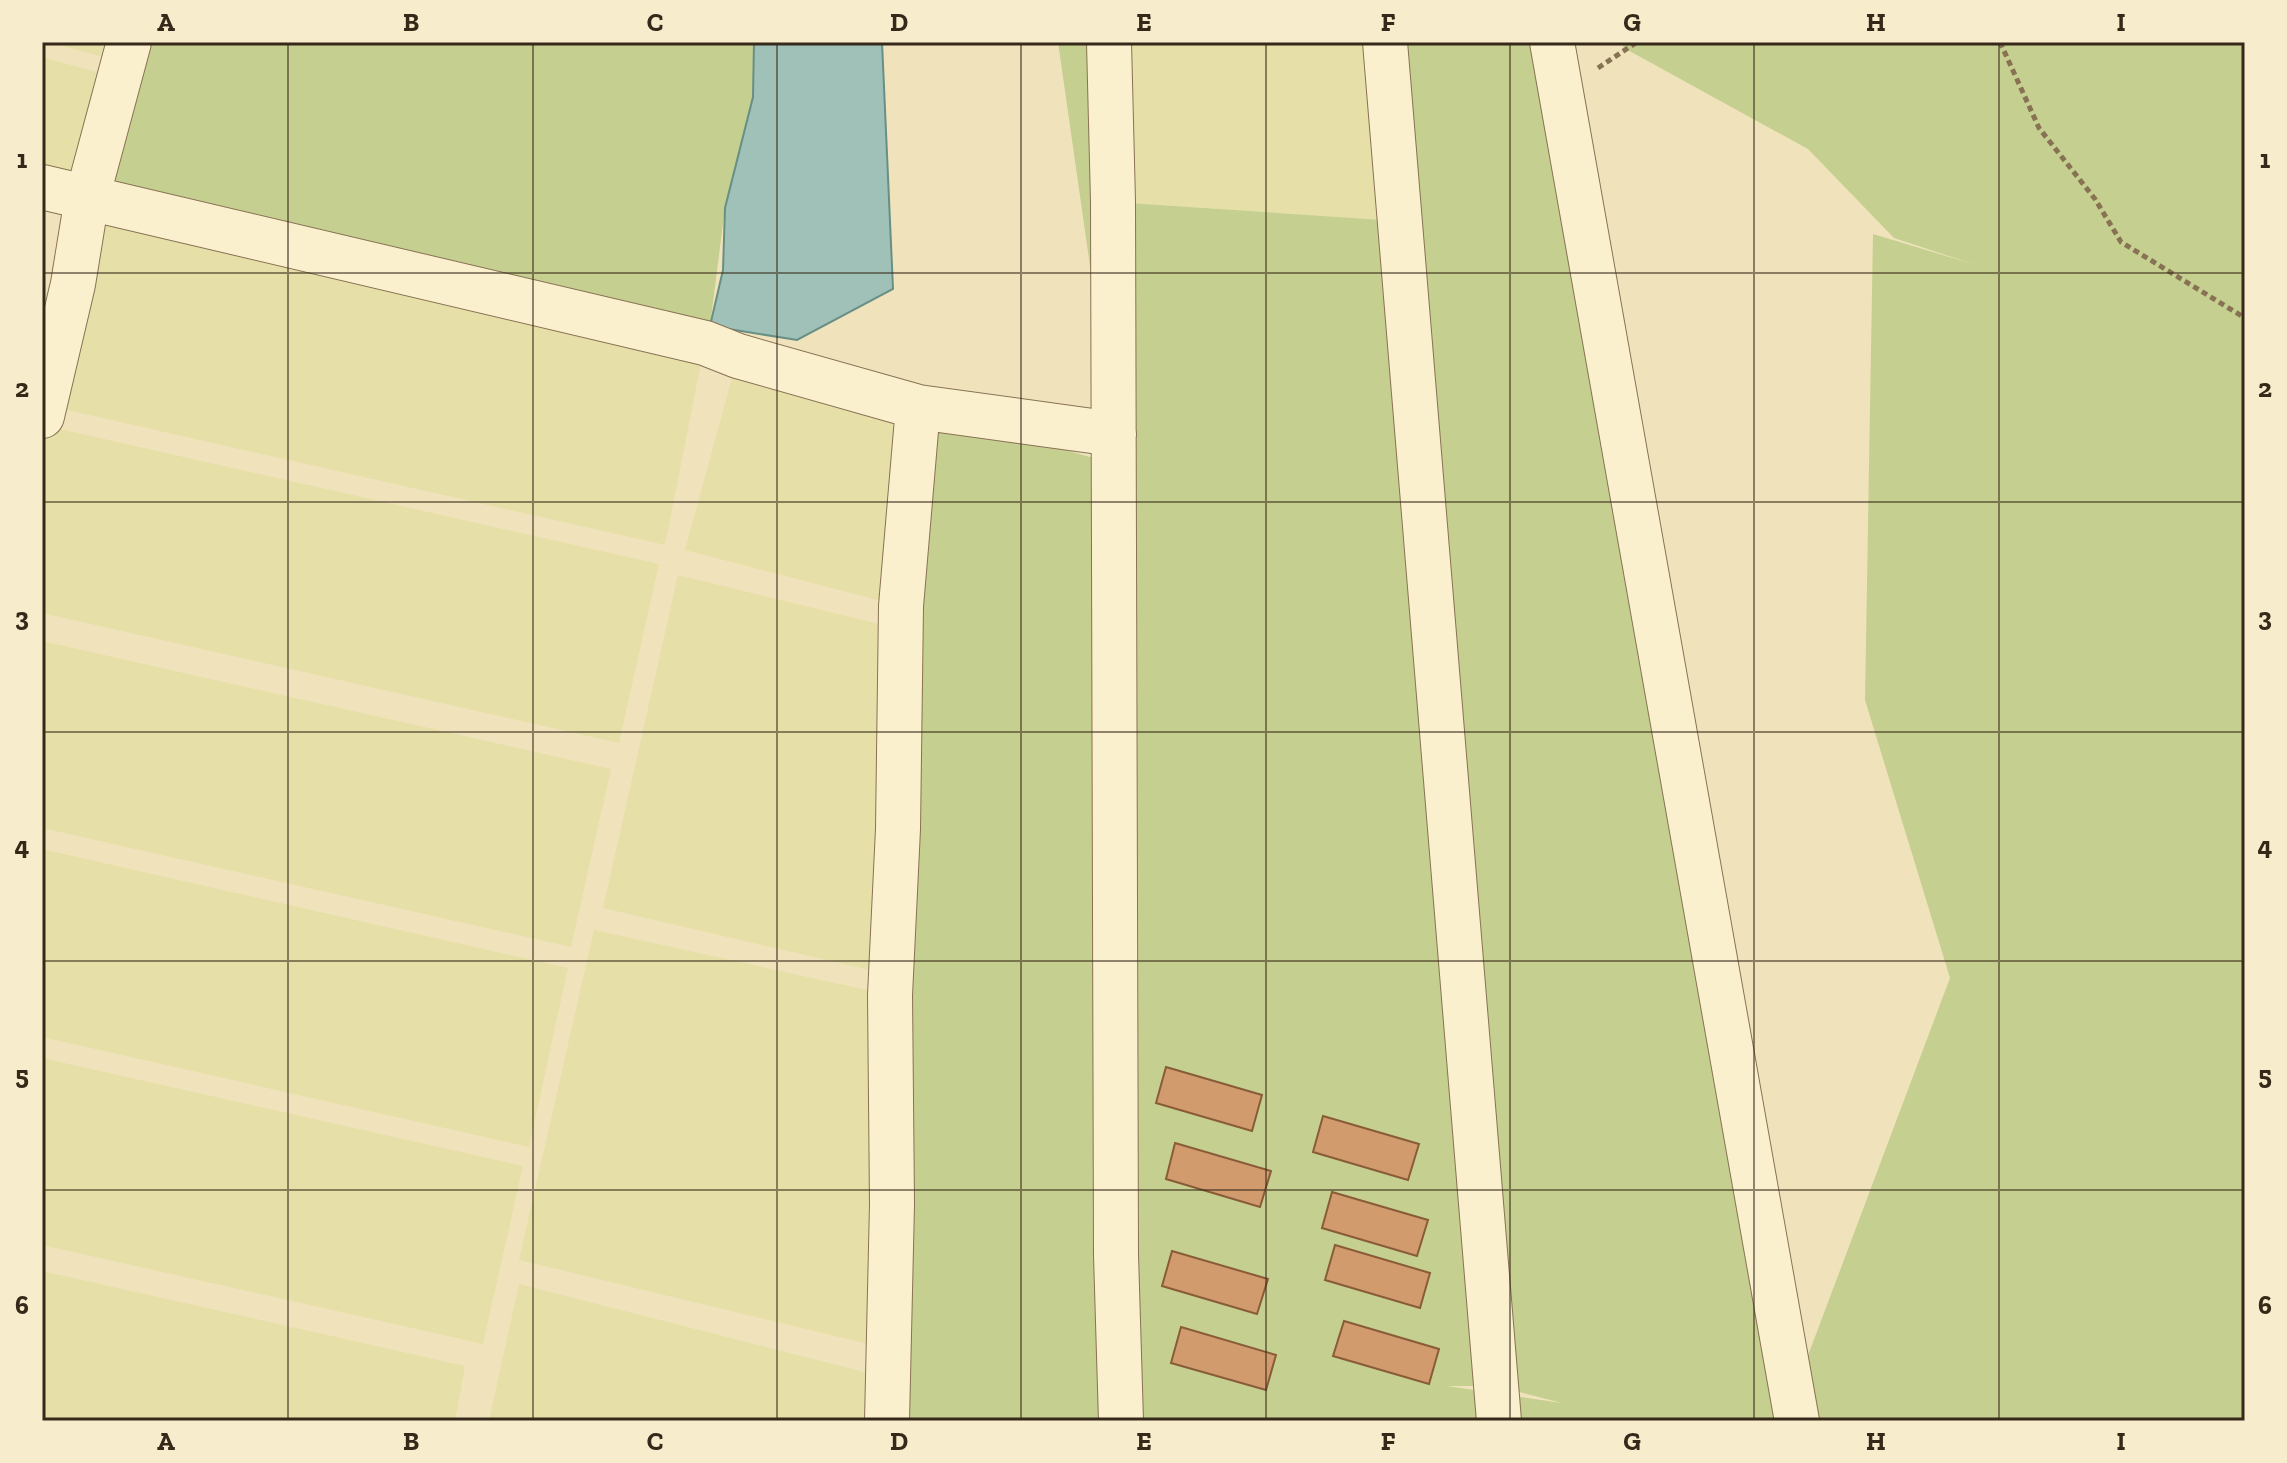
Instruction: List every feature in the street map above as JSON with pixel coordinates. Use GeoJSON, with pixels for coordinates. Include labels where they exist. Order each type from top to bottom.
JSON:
{"type":"FeatureCollection","features":[{"type":"Feature","properties":{"kind":"street"},"geometry":{"type":"LineString","coordinates":[[42,416],[73,284],[87,198],[129,42]]}},
{"type":"Feature","properties":{"kind":"street"},"geometry":{"type":"LineString","coordinates":[[1109,42],[1114,434],[1116,1255],[1121,1421]]}},
{"type":"Feature","properties":{"kind":"street"},"geometry":{"type":"LineString","coordinates":[[1385,42],[1499,1421]]}},
{"type":"Feature","properties":{"kind":"street"},"geometry":{"type":"LineString","coordinates":[[1552,42],[1797,1421]]}},
{"type":"Feature","properties":{"kind":"street"},"geometry":{"type":"LineString","coordinates":[[42,187],[705,343],[738,356],[918,407],[1114,434]]}},
{"type":"Feature","properties":{"kind":"street"},"geometry":{"type":"LineString","coordinates":[[887,1421],[892,1204],[890,995],[898,829],[901,606],[918,407]]}},
{"type":"Feature","properties":{"kind":"path"},"geometry":{"type":"LineString","coordinates":[[2000,42],[2039,128],[2095,199],[2121,242],[2245,318]]}},
{"type":"Feature","properties":{"kind":"shaded area"},"geometry":{"type":"Polygon","coordinates":[[[48,42],[131,42],[126,63],[48,42]]]}},
{"type":"Feature","properties":{"kind":"shaded area"},"geometry":{"type":"Polygon","coordinates":[[[1119,42],[1383,42],[1400,221],[1113,202],[1119,42]]]}},
{"type":"Feature","properties":{"kind":"shaded area"},"geometry":{"type":"Polygon","coordinates":[[[42,57],[119,78],[705,343],[665,545],[45,405],[87,198],[42,185],[42,57]]]}},
{"type":"Feature","properties":{"kind":"shaded area"},"geometry":{"type":"Polygon","coordinates":[[[738,356],[918,407],[901,606],[685,550],[738,356]]]}},
{"type":"Feature","properties":{"kind":"shaded area"},"geometry":{"type":"Polygon","coordinates":[[[42,425],[659,564],[619,743],[42,613],[42,425]]]}},
{"type":"Feature","properties":{"kind":"shaded area"},"geometry":{"type":"Polygon","coordinates":[[[678,575],[900,629],[891,975],[603,908],[678,575]]]}},
{"type":"Feature","properties":{"kind":"shaded area"},"geometry":{"type":"Polygon","coordinates":[[[42,641],[611,769],[571,947],[42,828],[42,641]]]}},
{"type":"Feature","properties":{"kind":"shaded area"},"geometry":{"type":"Polygon","coordinates":[[[42,849],[568,968],[529,1147],[42,1037],[42,849]]]}},
{"type":"Feature","properties":{"kind":"shaded area"},"geometry":{"type":"Polygon","coordinates":[[[594,930],[890,995],[889,1349],[519,1260],[594,930]]]}},
{"type":"Feature","properties":{"kind":"shaded area"},"geometry":{"type":"Polygon","coordinates":[[[42,1058],[523,1166],[483,1344],[42,1245],[42,1058]]]}},
{"type":"Feature","properties":{"kind":"shaded area"},"geometry":{"type":"Polygon","coordinates":[[[42,1271],[465,1366],[455,1421],[42,1421],[42,1271]]]}},
{"type":"Feature","properties":{"kind":"shaded area"},"geometry":{"type":"Polygon","coordinates":[[[519,1284],[888,1378],[887,1421],[489,1421],[519,1284]]]}},
{"type":"Feature","properties":{"kind":"green space"},"geometry":{"type":"Polygon","coordinates":[[[128,42],[754,42],[753,97],[725,208],[710,326],[87,198],[128,42]]]}},
{"type":"Feature","properties":{"kind":"green space"},"geometry":{"type":"Polygon","coordinates":[[[1058,42],[1105,42],[1113,202],[1398,221],[1384,42],[1553,42],[1795,1390],[1950,978],[1865,700],[1873,234],[1976,265],[1894,238],[1808,149],[1624,48],[1621,42],[2245,42],[2245,1421],[887,1421],[918,407],[1114,464],[1114,434],[1058,42]],[[1447,1386],[1562,1403],[1496,1386],[1447,1386]]]}},
{"type":"Feature","properties":{"kind":"water"},"geometry":{"type":"Polygon","coordinates":[[[754,42],[882,42],[893,289],[797,340],[710,326],[723,270],[725,208],[753,97],[754,42]]]}},
{"type":"Feature","properties":{"kind":"building"},"geometry":{"type":"Polygon","coordinates":[[[1166,1067],[1262,1095],[1252,1131],[1156,1103],[1166,1067]]]}},
{"type":"Feature","properties":{"kind":"building"},"geometry":{"type":"Polygon","coordinates":[[[1323,1116],[1419,1144],[1408,1180],[1313,1152],[1323,1116]]]}},
{"type":"Feature","properties":{"kind":"building"},"geometry":{"type":"Polygon","coordinates":[[[1175,1143],[1271,1171],[1260,1207],[1166,1179],[1175,1143]]]}},
{"type":"Feature","properties":{"kind":"building"},"geometry":{"type":"Polygon","coordinates":[[[1332,1192],[1428,1220],[1417,1256],[1322,1228],[1332,1192]]]}},
{"type":"Feature","properties":{"kind":"building"},"geometry":{"type":"Polygon","coordinates":[[[1335,1245],[1430,1273],[1420,1308],[1325,1280],[1335,1245]]]}},
{"type":"Feature","properties":{"kind":"building"},"geometry":{"type":"Polygon","coordinates":[[[1172,1251],[1268,1279],[1257,1314],[1162,1286],[1172,1251]]]}},
{"type":"Feature","properties":{"kind":"building"},"geometry":{"type":"Polygon","coordinates":[[[1344,1321],[1439,1349],[1429,1384],[1333,1356],[1344,1321]]]}},
{"type":"Feature","properties":{"kind":"building"},"geometry":{"type":"Polygon","coordinates":[[[1181,1327],[1276,1355],[1266,1390],[1171,1363],[1181,1327]]]}}]}
